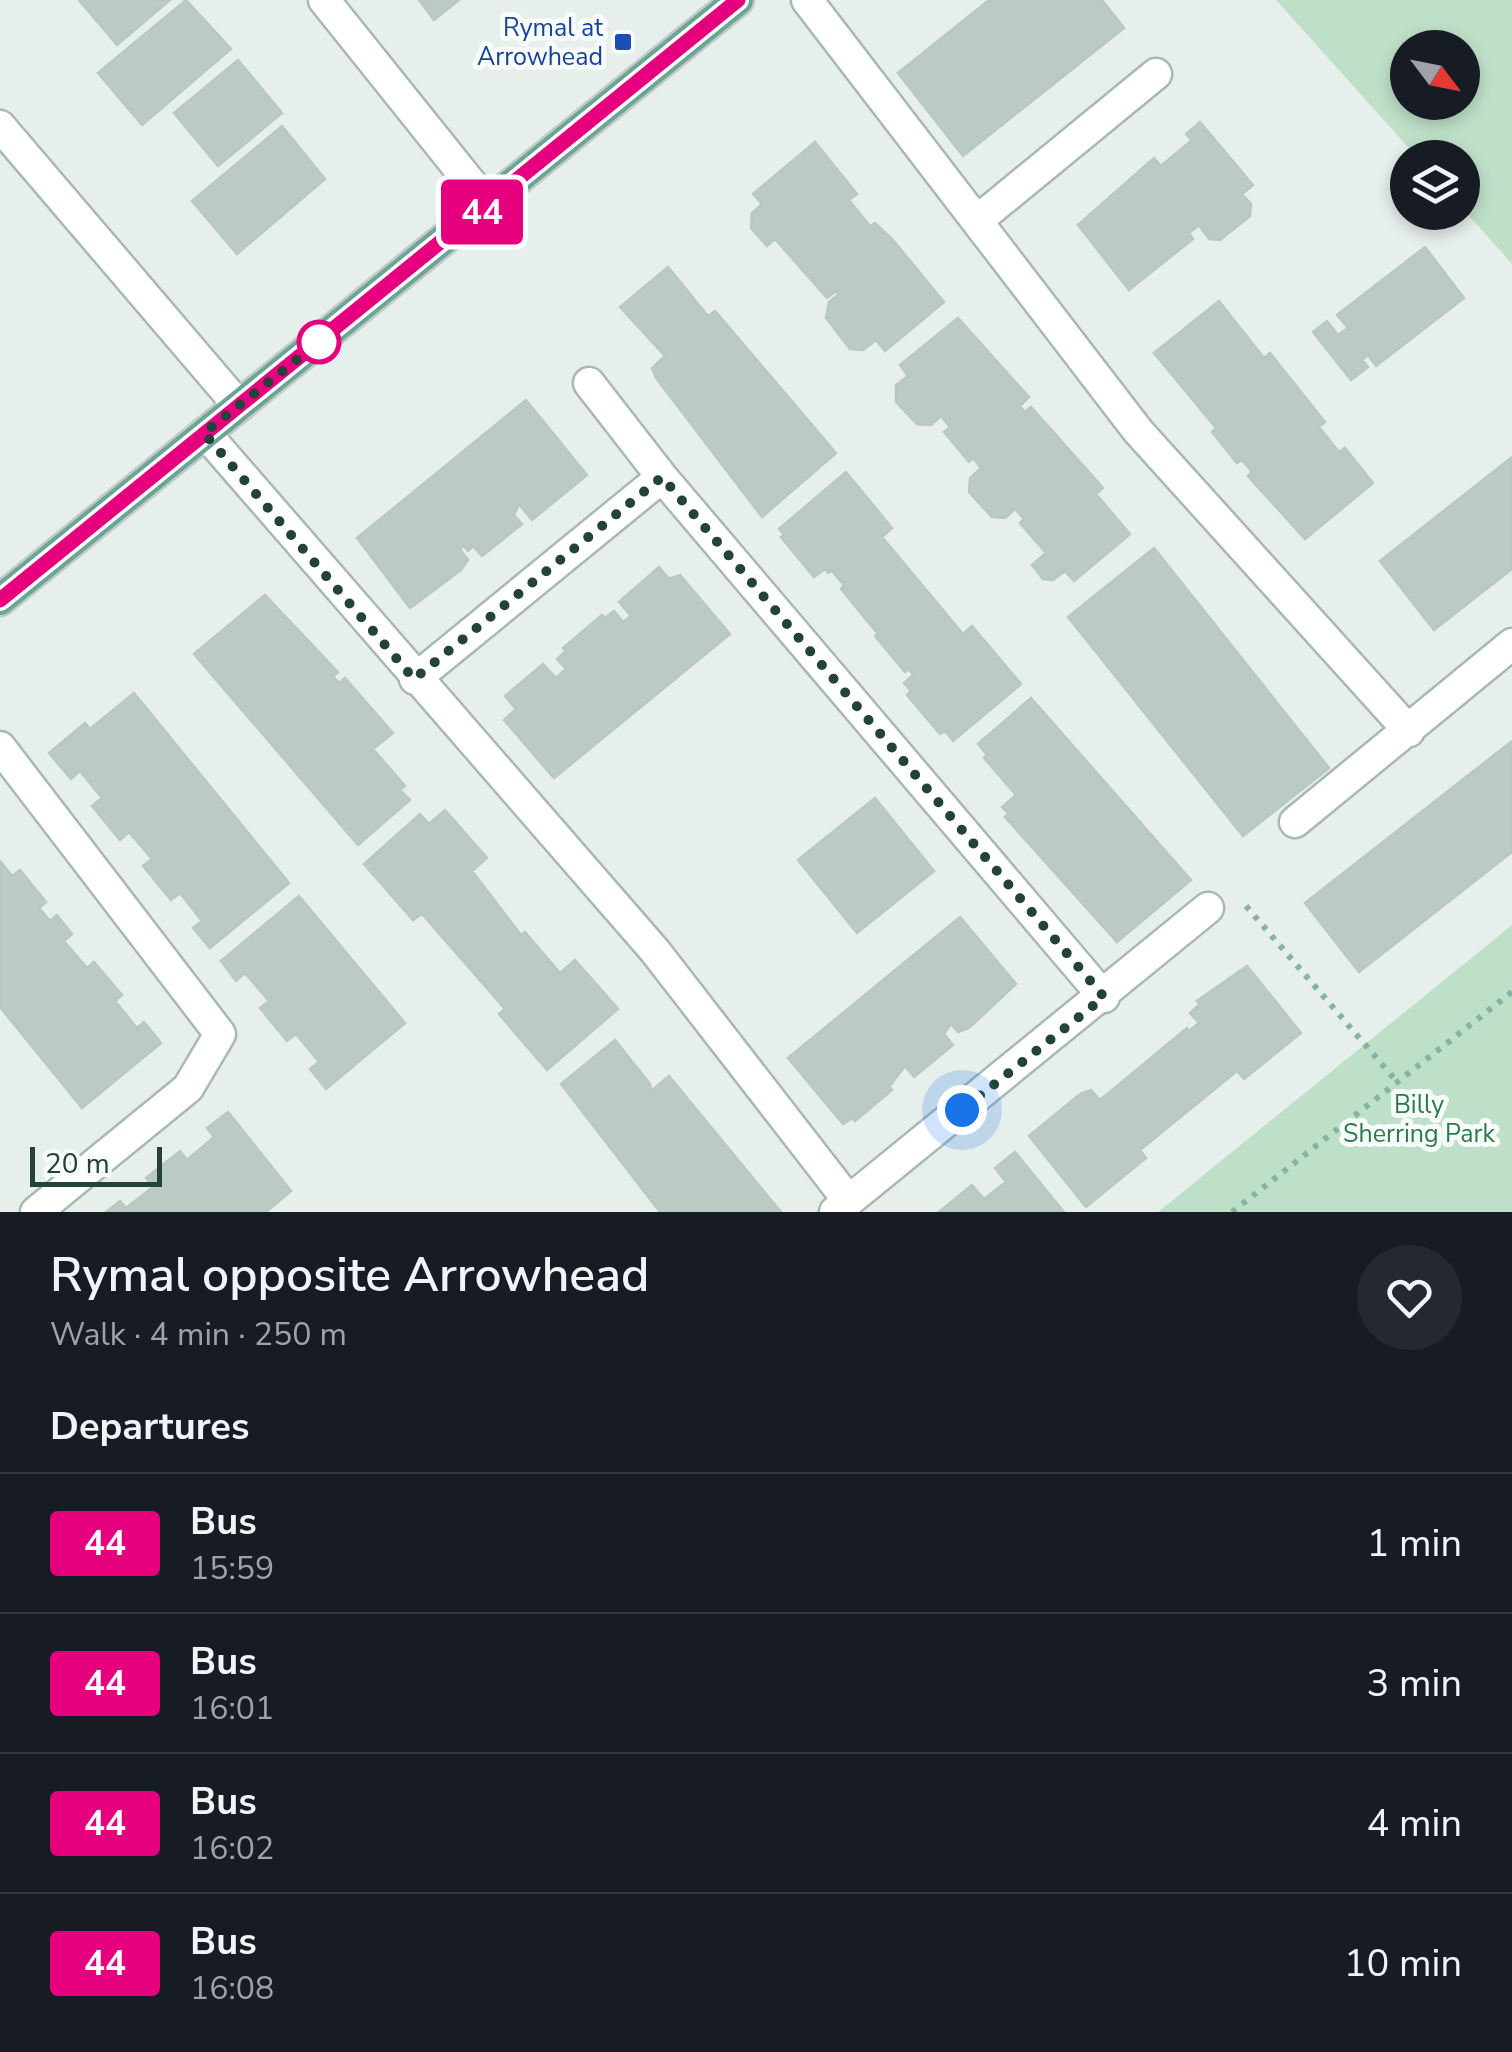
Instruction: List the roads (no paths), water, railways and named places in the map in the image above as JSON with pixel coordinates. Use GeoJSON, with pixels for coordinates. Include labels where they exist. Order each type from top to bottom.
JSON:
{"type":"FeatureCollection","features":[{"type":"Feature","properties":{"kind":"main road"},"geometry":{"type":"LineString","coordinates":[[0,600],[738,0]]}},
{"type":"Feature","properties":{"kind":"street"},"geometry":{"type":"LineString","coordinates":[[324,0],[489,206]]}},
{"type":"Feature","properties":{"kind":"street"},"geometry":{"type":"LineString","coordinates":[[807,0],[1138,431],[1409,731]]}},
{"type":"Feature","properties":{"kind":"street"},"geometry":{"type":"LineString","coordinates":[[978,220],[1156,74]]}},
{"type":"Feature","properties":{"kind":"street"},"geometry":{"type":"LineString","coordinates":[[0,126],[239,406]]}},
{"type":"Feature","properties":{"kind":"street"},"geometry":{"type":"LineString","coordinates":[[589,383],[662,477],[1104,997]]}},
{"type":"Feature","properties":{"kind":"street"},"geometry":{"type":"LineString","coordinates":[[204,433],[414,679],[655,951],[841,1206],[1104,997],[1208,908]]}},
{"type":"Feature","properties":{"kind":"street"},"geometry":{"type":"LineString","coordinates":[[414,679],[662,477]]}},
{"type":"Feature","properties":{"kind":"street"},"geometry":{"type":"LineString","coordinates":[[1295,822],[1512,644]]}},
{"type":"Feature","properties":{"kind":"street"},"geometry":{"type":"LineString","coordinates":[[0,747],[220,1034],[188,1088],[36,1212]]}},
{"type":"Feature","properties":{"kind":"place","name":"Rymal at Arrowhead"},"geometry":{"type":"Point","coordinates":[623,42]}},
{"type":"Feature","properties":{"kind":"park label","name":"Billy Sherring Park"},"geometry":{"type":"Point","coordinates":[1419,1120]}}]}
